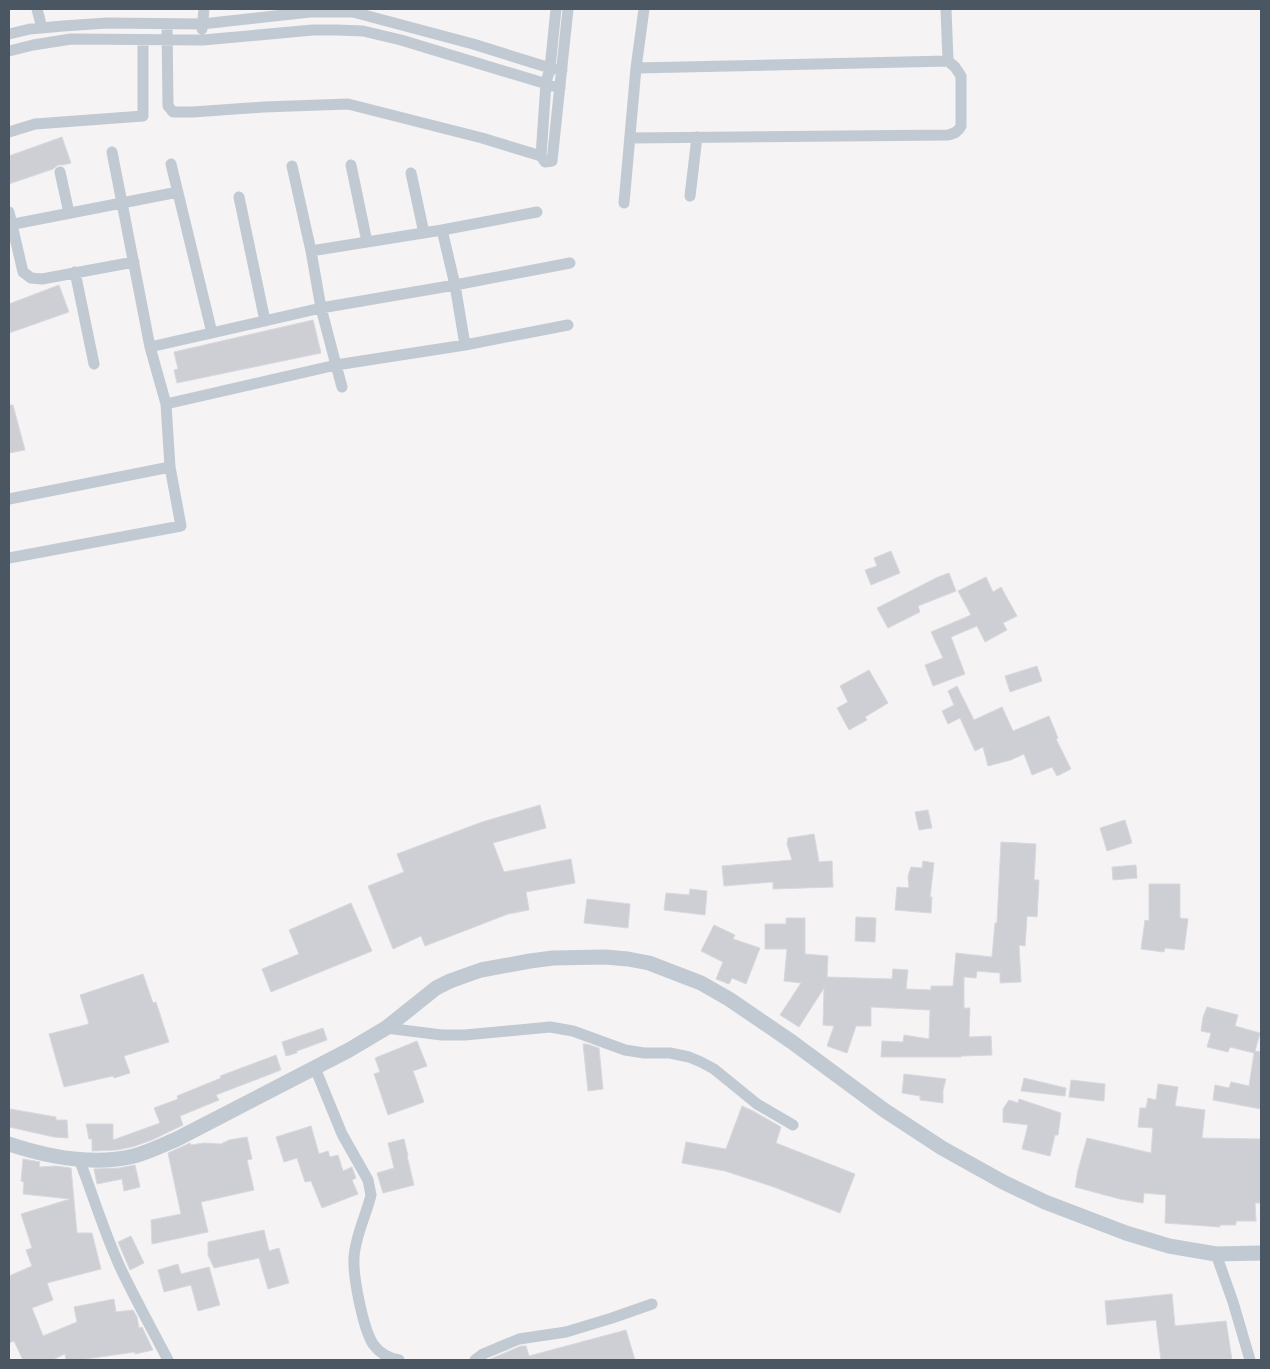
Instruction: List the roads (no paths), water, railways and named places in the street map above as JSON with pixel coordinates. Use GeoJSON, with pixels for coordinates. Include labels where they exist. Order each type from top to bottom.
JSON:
{"type":"FeatureCollection","features":[{"type":"Feature","properties":{"kind":"street"},"geometry":{"type":"LineString","coordinates":[[36,9],[42,28]]}},
{"type":"Feature","properties":{"kind":"street"},"geometry":{"type":"LineString","coordinates":[[203,40],[202,24],[204,9]]}},
{"type":"Feature","properties":{"kind":"street"},"geometry":{"type":"LineString","coordinates":[[556,9],[550,68],[546,83],[541,156],[545,162],[552,161],[568,9]]}},
{"type":"Feature","properties":{"kind":"street"},"geometry":{"type":"LineString","coordinates":[[624,203],[636,68],[644,9]]}},
{"type":"Feature","properties":{"kind":"street"},"geometry":{"type":"LineString","coordinates":[[946,9],[948,61]]}},
{"type":"Feature","properties":{"kind":"street"},"geometry":{"type":"LineString","coordinates":[[9,34],[30,29],[107,23],[202,24],[310,12],[353,12],[562,70]]}},
{"type":"Feature","properties":{"kind":"street"},"geometry":{"type":"LineString","coordinates":[[167,24],[168,106],[173,112],[348,104],[482,138],[541,156]]}},
{"type":"Feature","properties":{"kind":"street"},"geometry":{"type":"LineString","coordinates":[[9,51],[33,45],[71,40],[203,40],[313,30],[363,31],[410,43],[560,88]]}},
{"type":"Feature","properties":{"kind":"street"},"geometry":{"type":"LineString","coordinates":[[9,132],[35,124],[143,116],[143,40]]}},
{"type":"Feature","properties":{"kind":"street"},"geometry":{"type":"LineString","coordinates":[[630,138],[948,135],[958,131],[961,126],[960,76],[955,67],[948,61],[636,68]]}},
{"type":"Feature","properties":{"kind":"street"},"geometry":{"type":"LineString","coordinates":[[690,196],[698,138]]}},
{"type":"Feature","properties":{"kind":"street"},"geometry":{"type":"LineString","coordinates":[[9,558],[181,526],[170,467],[166,404],[150,347],[112,152]]}},
{"type":"Feature","properties":{"kind":"street"},"geometry":{"type":"LineString","coordinates":[[171,164],[212,333]]}},
{"type":"Feature","properties":{"kind":"street"},"geometry":{"type":"LineString","coordinates":[[352,165],[367,242]]}},
{"type":"Feature","properties":{"kind":"street"},"geometry":{"type":"LineString","coordinates":[[292,166],[311,250],[321,308],[342,386]]}},
{"type":"Feature","properties":{"kind":"street"},"geometry":{"type":"LineString","coordinates":[[60,172],[69,213]]}},
{"type":"Feature","properties":{"kind":"street"},"geometry":{"type":"LineString","coordinates":[[411,173],[424,233]]}},
{"type":"Feature","properties":{"kind":"street"},"geometry":{"type":"LineString","coordinates":[[10,225],[178,192]]}},
{"type":"Feature","properties":{"kind":"street"},"geometry":{"type":"LineString","coordinates":[[239,197],[265,321]]}},
{"type":"Feature","properties":{"kind":"street"},"geometry":{"type":"LineString","coordinates":[[9,212],[10,225],[23,272],[31,278],[42,279],[134,262]]}},
{"type":"Feature","properties":{"kind":"street"},"geometry":{"type":"LineString","coordinates":[[311,250],[442,230],[537,212]]}},
{"type":"Feature","properties":{"kind":"street"},"geometry":{"type":"LineString","coordinates":[[442,230],[455,285],[465,345]]}},
{"type":"Feature","properties":{"kind":"street"},"geometry":{"type":"LineString","coordinates":[[150,347],[321,308],[570,263]]}},
{"type":"Feature","properties":{"kind":"street"},"geometry":{"type":"LineString","coordinates":[[75,272],[94,364]]}},
{"type":"Feature","properties":{"kind":"street"},"geometry":{"type":"LineString","coordinates":[[166,404],[336,365],[465,345],[568,325]]}},
{"type":"Feature","properties":{"kind":"street"},"geometry":{"type":"LineString","coordinates":[[9,499],[170,467]]}},
{"type":"Feature","properties":{"kind":"street"},"geometry":{"type":"LineString","coordinates":[[9,1144],[32,1152],[56,1157],[110,1160],[134,1156],[156,1148],[349,1050],[386,1028],[422,998],[450,981],[481,970],[530,961],[553,958],[605,957],[649,963],[701,983],[729,999],[792,1042],[832,1073],[942,1148],[1003,1182],[1046,1202],[1126,1232],[1218,1260],[1261,1253]]}},
{"type":"Feature","properties":{"kind":"street"},"geometry":{"type":"LineString","coordinates":[[386,1028],[442,1035],[465,1035],[550,1027],[573,1031],[625,1050],[644,1053],[670,1053],[689,1057],[714,1069],[757,1104],[793,1125]]}},
{"type":"Feature","properties":{"kind":"street"},"geometry":{"type":"LineString","coordinates":[[315,1068],[342,1134],[368,1180],[370,1188],[371,1195],[357,1241],[354,1258],[361,1308],[374,1346],[388,1358],[398,1360]]}},
{"type":"Feature","properties":{"kind":"street"},"geometry":{"type":"LineString","coordinates":[[78,1159],[120,1267],[168,1360]]}},
{"type":"Feature","properties":{"kind":"street"},"geometry":{"type":"LineString","coordinates":[[1218,1260],[1250,1360]]}},
{"type":"Feature","properties":{"kind":"street"},"geometry":{"type":"LineString","coordinates":[[475,1360],[488,1352],[519,1339],[566,1332],[652,1304]]}}]}
